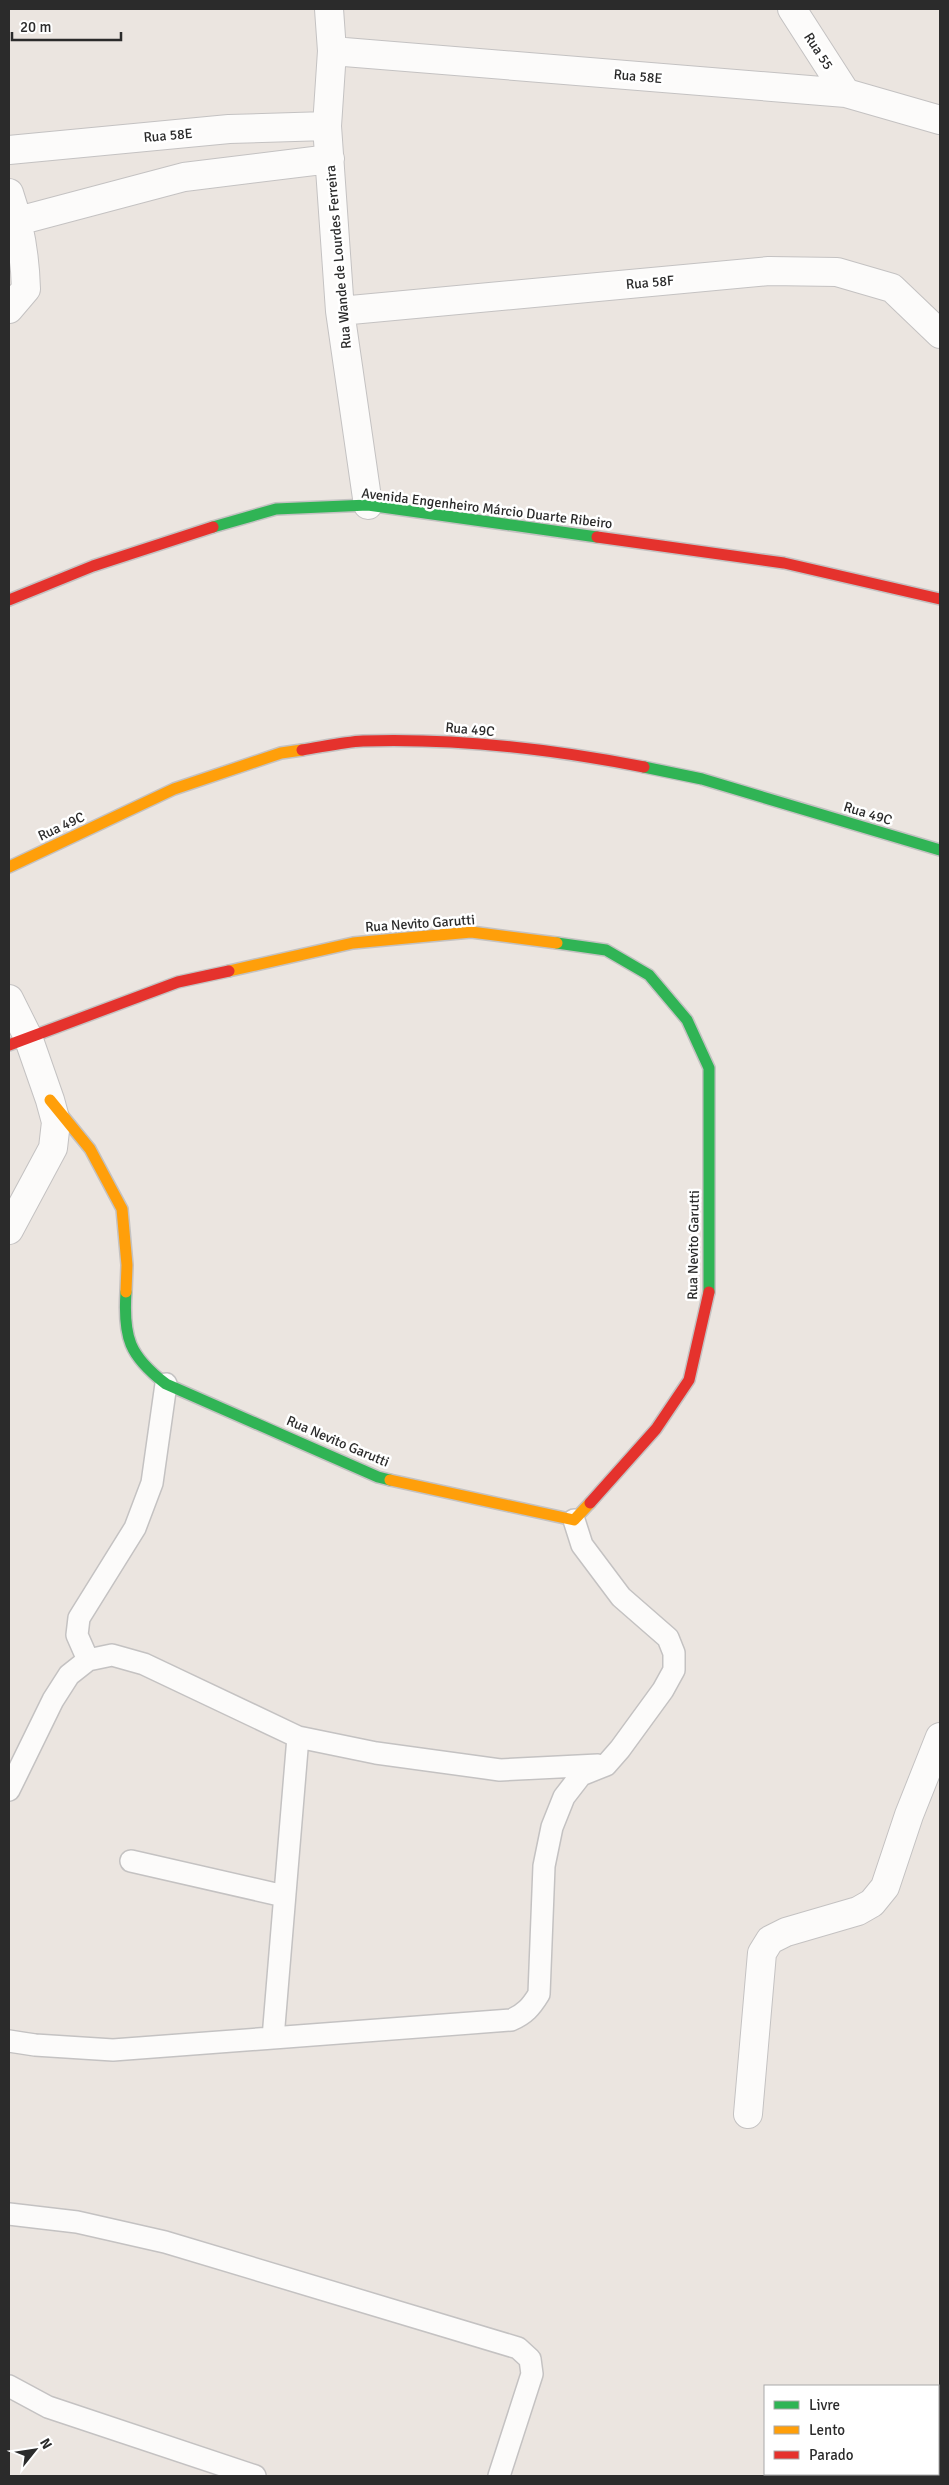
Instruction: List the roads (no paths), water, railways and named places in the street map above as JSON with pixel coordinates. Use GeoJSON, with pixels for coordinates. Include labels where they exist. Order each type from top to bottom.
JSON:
{"type":"FeatureCollection","features":[{"type":"Feature","properties":{"kind":"street","name":"Rua Wande de Lourdes Ferreira"},"geometry":{"type":"LineString","coordinates":[[329,9],[332,51],[328,126],[340,311],[368,505]]}},
{"type":"Feature","properties":{"kind":"street","name":"Rua 55"},"geometry":{"type":"LineString","coordinates":[[792,9],[846,93]]}},
{"type":"Feature","properties":{"kind":"street","name":"Rua 58E"},"geometry":{"type":"LineString","coordinates":[[332,51],[846,93],[940,120]]}},
{"type":"Feature","properties":{"kind":"street","name":"Rua 58E"},"geometry":{"type":"LineString","coordinates":[[9,150],[229,129],[328,126]]}},
{"type":"Feature","properties":{"kind":"street"},"geometry":{"type":"LineString","coordinates":[[18,221],[184,177],[330,159]]}},
{"type":"Feature","properties":{"kind":"street"},"geometry":{"type":"LineString","coordinates":[[9,193],[25,252],[26,289],[9,309]]}},
{"type":"Feature","properties":{"kind":"street","name":"Rua 58F"},"geometry":{"type":"LineString","coordinates":[[340,311],[769,271],[837,272],[892,288],[940,334]]}},
{"type":"Feature","properties":{"kind":"street","name":"Avenida Engenheiro Márcio Duarte Ribeiro"},"geometry":{"type":"LineString","coordinates":[[9,600],[93,566],[198,531],[276,509],[368,505],[784,563],[940,599]]}},
{"type":"Feature","properties":{"kind":"street","name":"Rua 49C"},"geometry":{"type":"LineString","coordinates":[[9,866],[174,789],[280,753],[361,741],[456,742],[607,760],[702,778],[940,850]]}},
{"type":"Feature","properties":{"kind":"street","name":"Rua Nevito Garutti"},"geometry":{"type":"LineString","coordinates":[[18,1041],[178,982],[353,943],[471,932],[606,950],[649,975],[687,1020],[709,1068],[709,1295],[689,1380],[656,1430],[574,1520],[378,1477],[166,1384],[147,1370],[132,1350],[124,1320],[127,1265],[122,1209],[90,1149],[50,1100]]}},
{"type":"Feature","properties":{"kind":"street"},"geometry":{"type":"LineString","coordinates":[[9,999],[18,1041],[50,1100],[56,1122],[53,1148],[9,1230]]}},
{"type":"Feature","properties":{"kind":"street"},"geometry":{"type":"LineString","coordinates":[[748,2114],[762,1953],[770,1940],[786,1932],[858,1911],[872,1903],[885,1887],[909,1814],[940,1737]]}},
{"type":"Feature","properties":{"kind":"lane"},"geometry":{"type":"LineString","coordinates":[[88,1660],[77,1635],[79,1618],[135,1528],[152,1484],[166,1384]]}},
{"type":"Feature","properties":{"kind":"lane"},"geometry":{"type":"LineString","coordinates":[[9,2041],[35,2045],[113,2050],[511,2020],[523,2015],[531,2007],[538,1994],[544,1866],[552,1827],[564,1797],[581,1775],[606,1764],[628,1739],[663,1690],[674,1670],[674,1653],[668,1638],[621,1597],[582,1546],[574,1520]]}},
{"type":"Feature","properties":{"kind":"lane"},"geometry":{"type":"LineString","coordinates":[[9,1790],[52,1700],[69,1675],[88,1660],[112,1655],[144,1664],[298,1737],[376,1753],[500,1770],[606,1764]]}},
{"type":"Feature","properties":{"kind":"lane"},"geometry":{"type":"LineString","coordinates":[[273,2038],[298,1737]]}},
{"type":"Feature","properties":{"kind":"lane"},"geometry":{"type":"LineString","coordinates":[[132,1861],[284,1896]]}},
{"type":"Feature","properties":{"kind":"lane"},"geometry":{"type":"LineString","coordinates":[[9,2214],[78,2222],[165,2242],[518,2348],[530,2359],[532,2374],[499,2476]]}},
{"type":"Feature","properties":{"kind":"lane"},"geometry":{"type":"LineString","coordinates":[[9,2386],[48,2406],[255,2476]]}}]}
